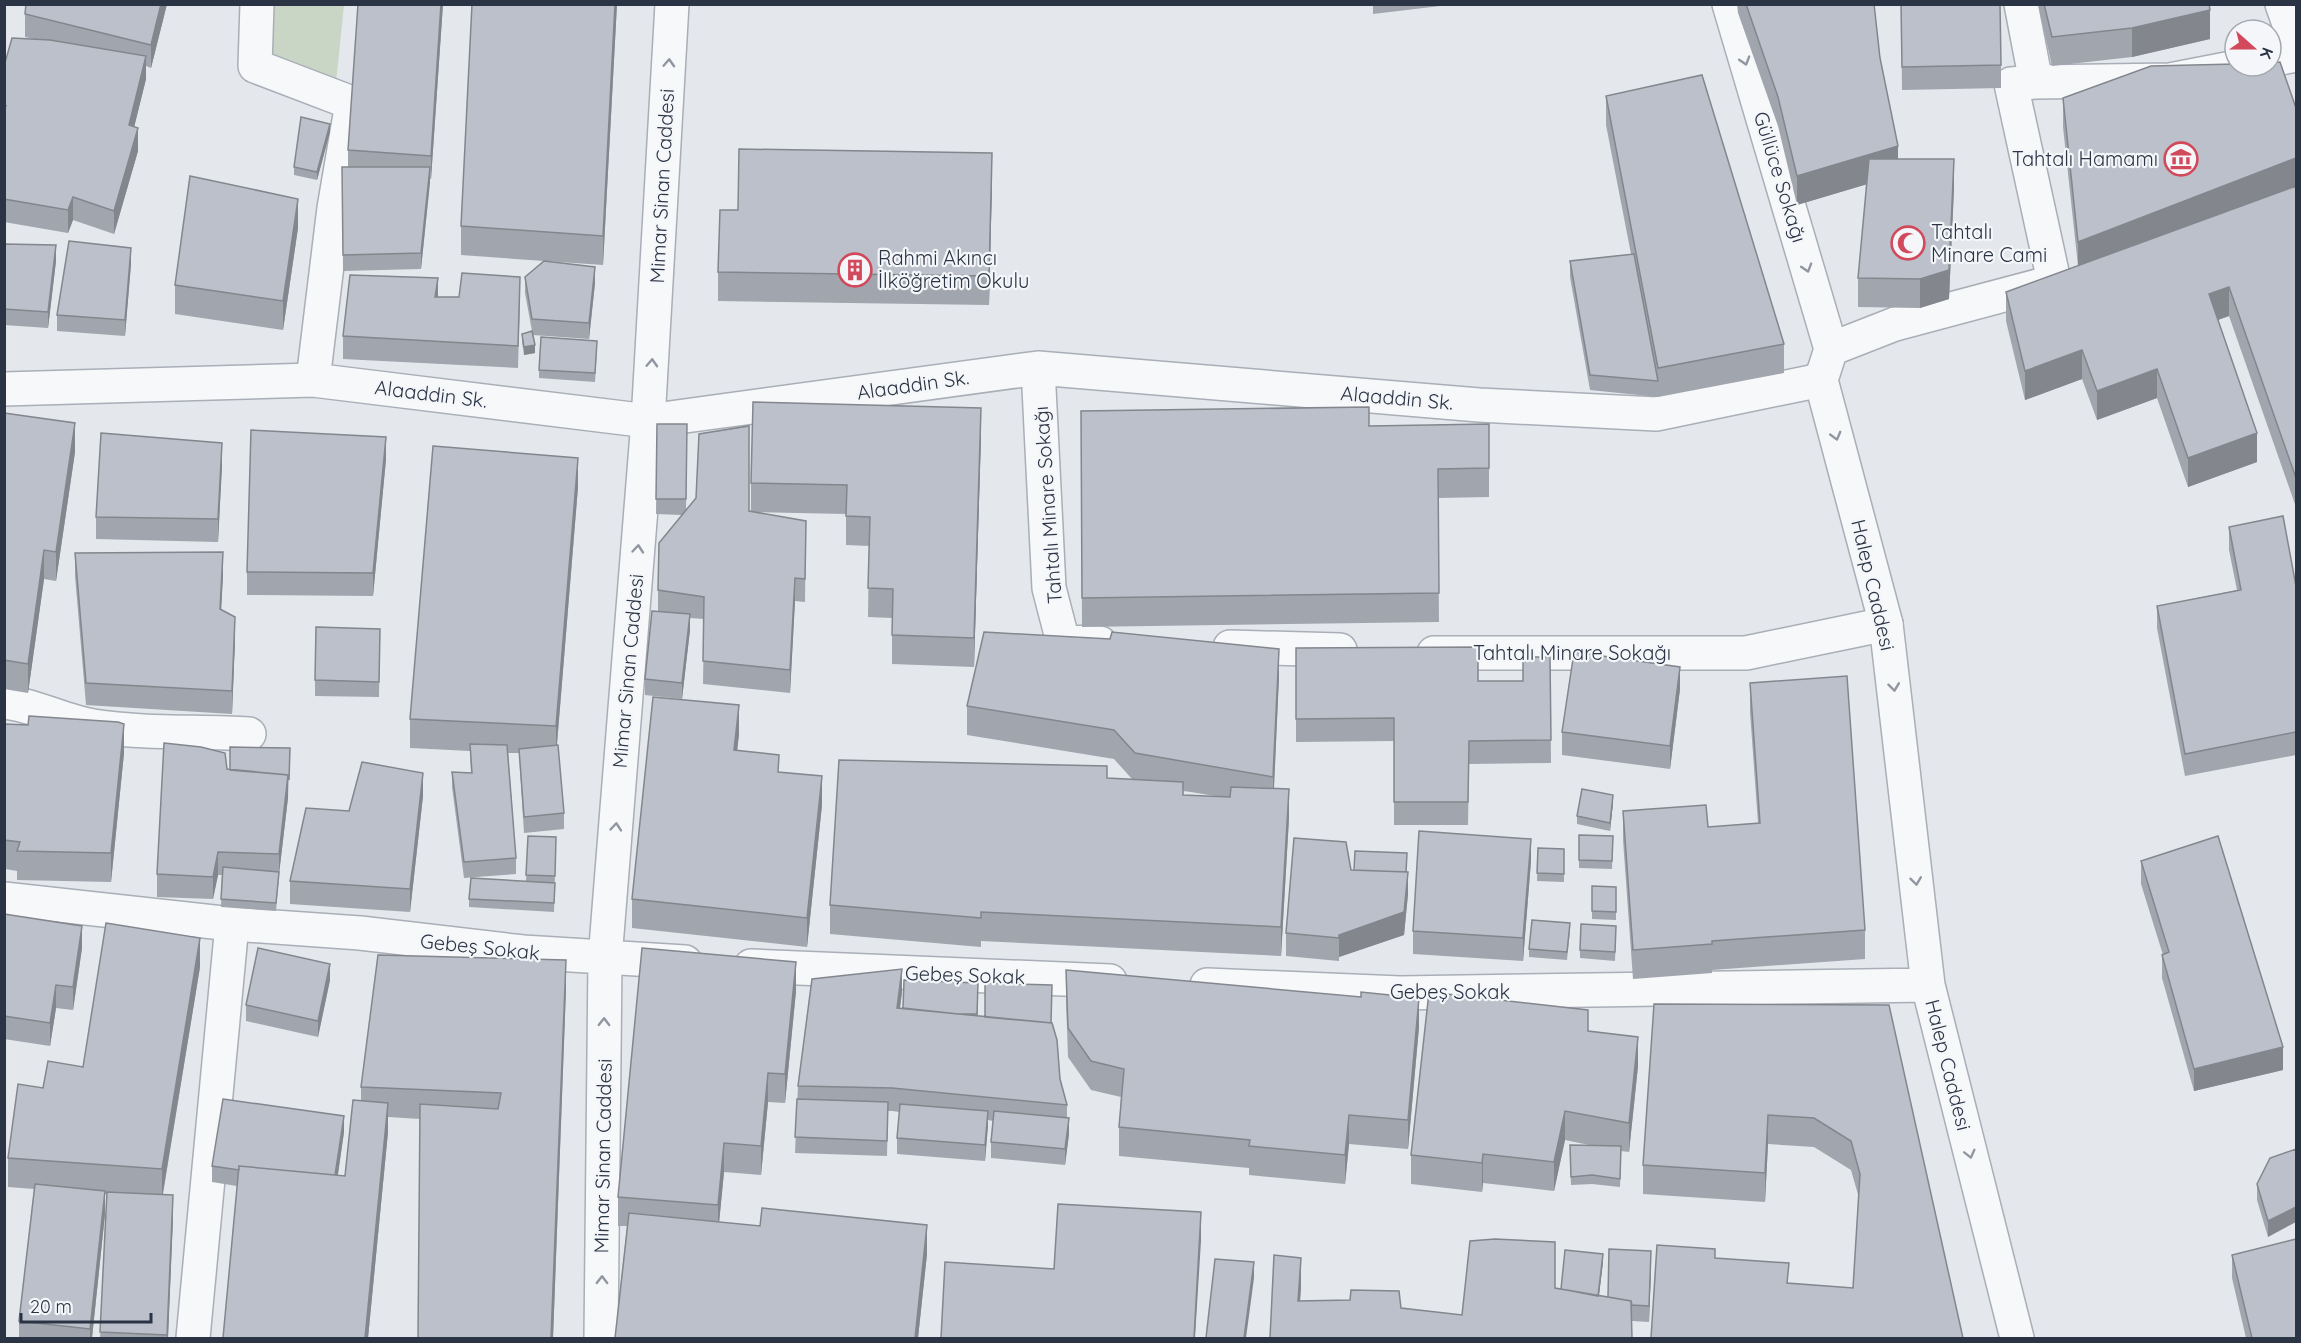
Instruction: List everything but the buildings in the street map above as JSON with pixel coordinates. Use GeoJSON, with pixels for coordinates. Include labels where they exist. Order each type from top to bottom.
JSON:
{"type":"FeatureCollection","features":[{"type":"Feature","properties":{"kind":"street"},"geometry":{"type":"LineString","coordinates":[[257,4],[255,66],[352,103]]}},
{"type":"Feature","properties":{"kind":"street","name":"Mimar Sinan Caddesi"},"geometry":{"type":"LineString","coordinates":[[601,1338],[605,959],[648,421],[672,4]]}},
{"type":"Feature","properties":{"kind":"street","name":"Güllüce Sokağı"},"geometry":{"type":"LineString","coordinates":[[1729,4],[1831,349]]}},
{"type":"Feature","properties":{"kind":"street"},"geometry":{"type":"LineString","coordinates":[[2021,4],[2036,82]]}},
{"type":"Feature","properties":{"kind":"street"},"geometry":{"type":"LineString","coordinates":[[2282,4],[2296,44]]}},
{"type":"Feature","properties":{"kind":"street"},"geometry":{"type":"LineString","coordinates":[[313,380],[334,208],[352,103],[354,70]]}},
{"type":"Feature","properties":{"kind":"street"},"geometry":{"type":"LineString","coordinates":[[2054,282],[2011,84],[2170,80],[2223,70]]}},
{"type":"Feature","properties":{"kind":"street"},"geometry":{"type":"LineString","coordinates":[[1821,380],[1831,349],[1895,324],[2054,282],[2087,271]]}},
{"type":"Feature","properties":{"kind":"street","name":"Alaaddin Sk."},"geometry":{"type":"LineString","coordinates":[[4,389],[313,380],[648,421],[1038,368],[1479,405],[1656,414],[1821,380]]}},
{"type":"Feature","properties":{"kind":"street","name":"Tahtalı Minare Sokağı"},"geometry":{"type":"LineString","coordinates":[[1038,368],[1050,588],[1063,642],[1133,644]]}},
{"type":"Feature","properties":{"kind":"street","name":"Halep Caddesi"},"geometry":{"type":"LineString","coordinates":[[1821,380],[1886,624],[1928,985],[2017,1338]]}},
{"type":"Feature","properties":{"kind":"street","name":"Tahtalı Minare Sokağı"},"geometry":{"type":"LineString","coordinates":[[1404,652],[1746,652],[1886,624]]}},
{"type":"Feature","properties":{"kind":"street"},"geometry":{"type":"LineString","coordinates":[[1204,646],[1369,651]]}},
{"type":"Feature","properties":{"kind":"street"},"geometry":{"type":"LineString","coordinates":[[4,702],[18,703],[92,726],[249,734]]}},
{"type":"Feature","properties":{"kind":"street","name":"Gebeş Sokak"},"geometry":{"type":"LineString","coordinates":[[4,899],[232,924],[360,933],[605,959],[1142,982]]}},
{"type":"Feature","properties":{"kind":"street"},"geometry":{"type":"LineString","coordinates":[[193,1338],[232,924]]}},
{"type":"Feature","properties":{"kind":"street","name":"Gebeş Sokak"},"geometry":{"type":"LineString","coordinates":[[1177,984],[1400,993],[1928,985]]}},
{"type":"Feature","properties":{"kind":"green space"},"geometry":{"type":"Polygon","coordinates":[[[269,5],[344,5],[336,83],[264,51],[269,5]]]}},
{"type":"Feature","properties":{"kind":"place","name":"Tahtalı Hamamı"},"geometry":{"type":"Point","coordinates":[2181,159]}},
{"type":"Feature","properties":{"kind":"place","name":"Tahtalı Minare Cami"},"geometry":{"type":"Point","coordinates":[1908,243]}},
{"type":"Feature","properties":{"kind":"place","name":"Rahmi Akıncı İlköğretim Okulu"},"geometry":{"type":"Point","coordinates":[855,270]}}]}
